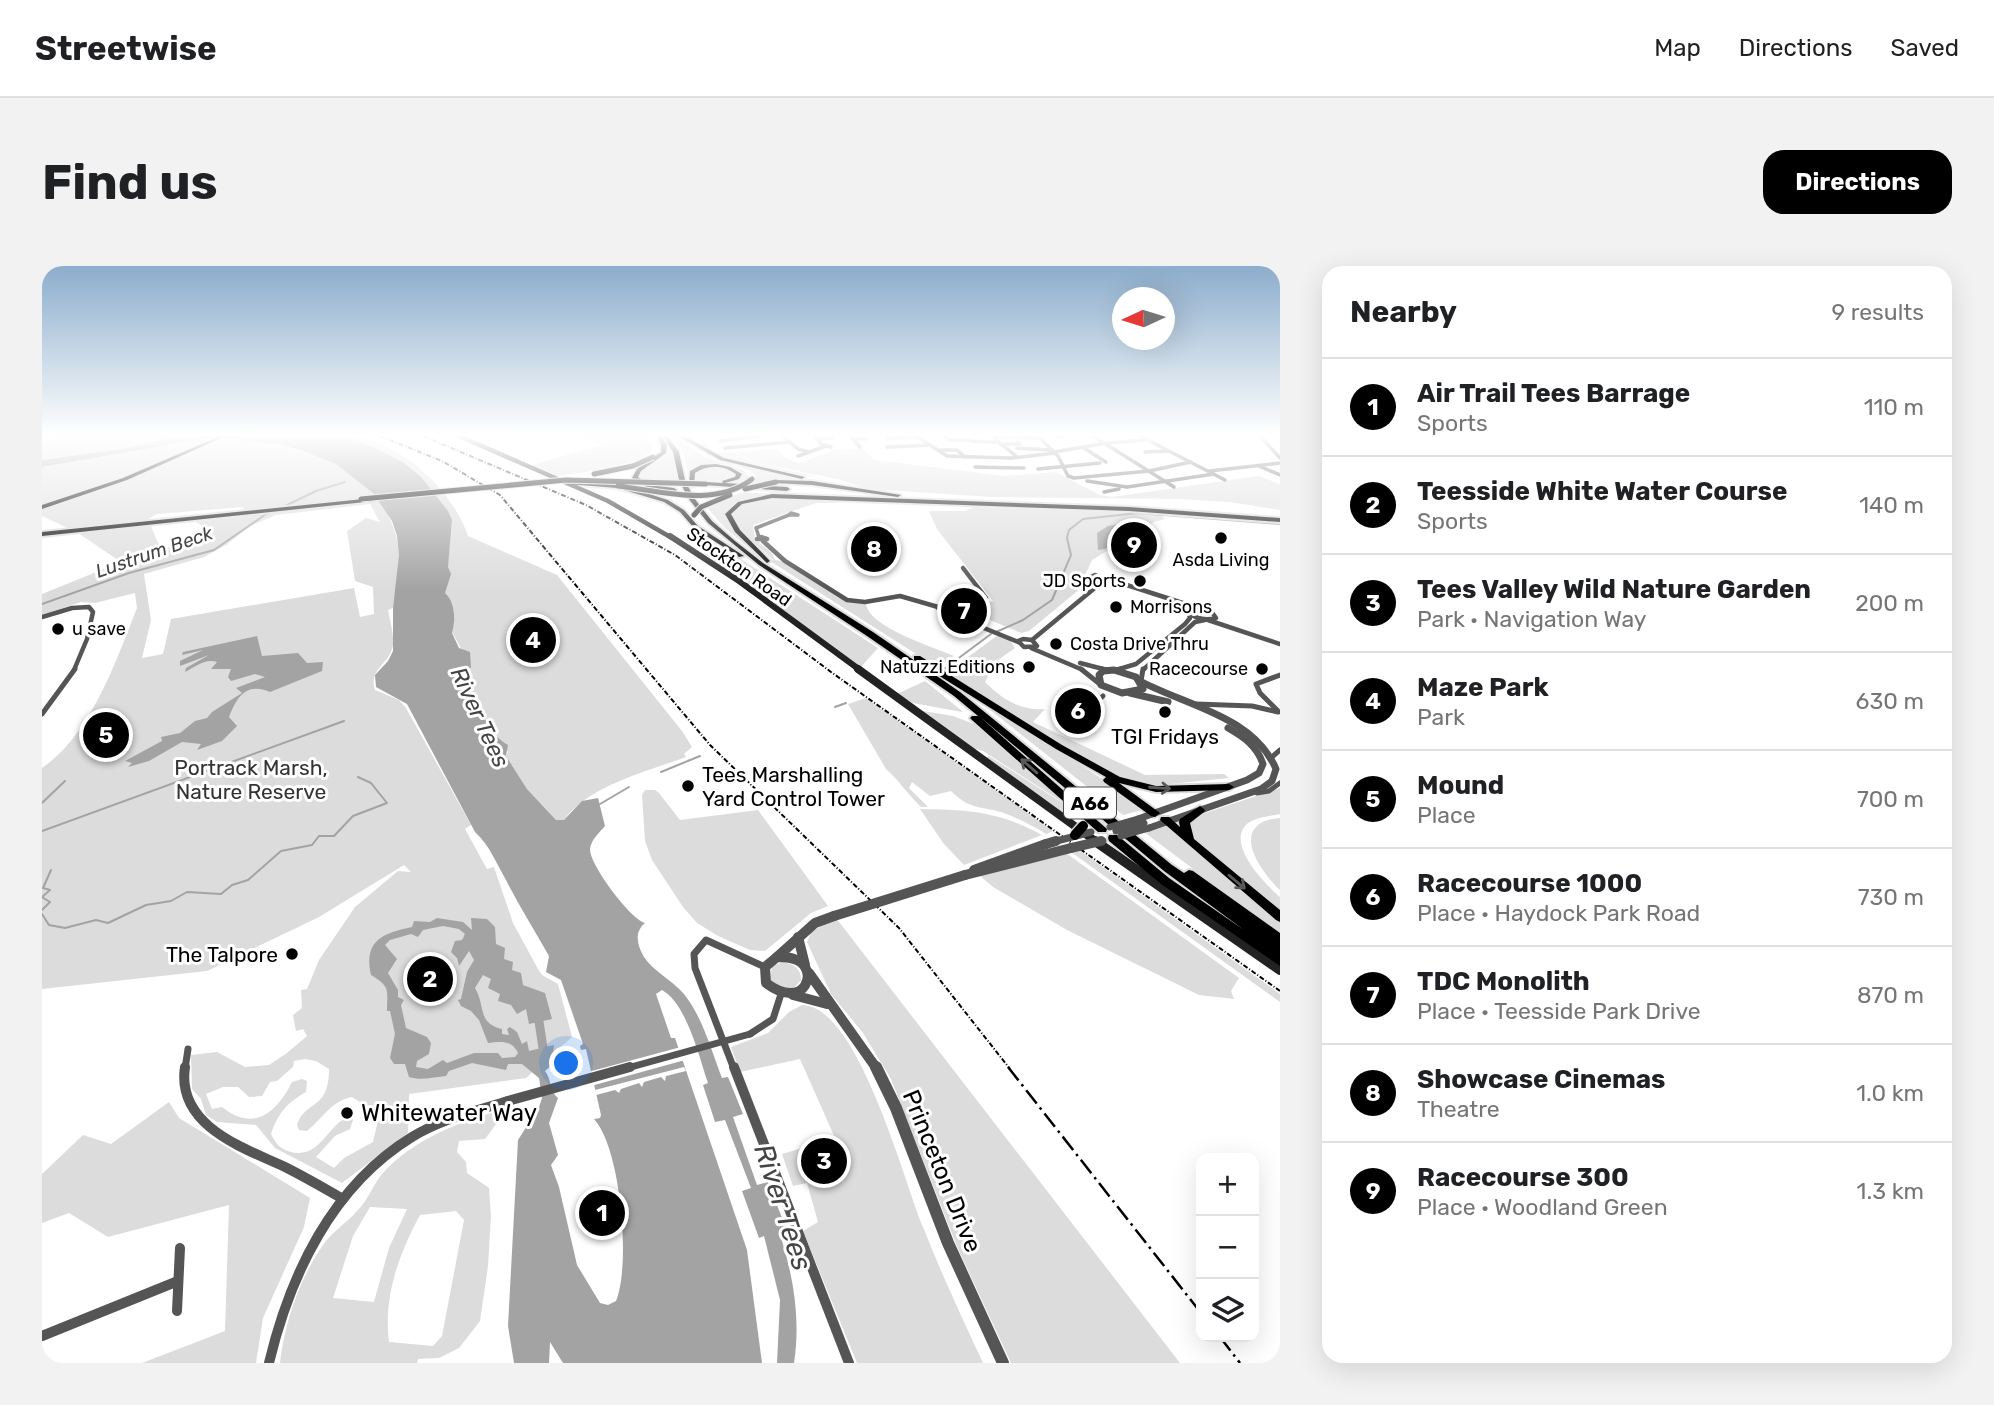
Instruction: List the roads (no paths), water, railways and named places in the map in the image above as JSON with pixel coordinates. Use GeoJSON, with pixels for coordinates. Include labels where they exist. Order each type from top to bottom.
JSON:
{"type":"FeatureCollection","features":[{"type":"Feature","properties":{"kind":"main road"},"geometry":{"type":"LineString","coordinates":[[42,507],[100,487]]}},
{"type":"Feature","properties":{"kind":"main road"},"geometry":{"type":"LineString","coordinates":[[42,533],[475,487]]}},
{"type":"Feature","properties":{"kind":"main road"},"geometry":{"type":"LineString","coordinates":[[42,533],[520,487]]}},
{"type":"Feature","properties":{"kind":"main road","name":"Stockton Road"},"geometry":{"type":"LineString","coordinates":[[577,487],[644,520],[739,581],[1026,793],[1280,970]]}},
{"type":"Feature","properties":{"kind":"main road"},"geometry":{"type":"LineString","coordinates":[[622,487],[666,501],[690,516],[705,533],[750,563],[810,596]]}},
{"type":"Feature","properties":{"kind":"main road"},"geometry":{"type":"LineString","coordinates":[[626,487],[662,493],[702,494],[740,487]]}},
{"type":"Feature","properties":{"kind":"main road","name":"A66"},"geometry":{"type":"LineString","coordinates":[[652,487],[674,490],[692,487]]}},
{"type":"Feature","properties":{"kind":"main road","name":"A66"},"geometry":{"type":"LineString","coordinates":[[687,487],[710,522],[749,555],[810,596],[1059,747],[1131,784],[1156,789],[1229,787]]}},
{"type":"Feature","properties":{"kind":"main road","name":"A66"},"geometry":{"type":"LineString","coordinates":[[692,487],[723,529],[754,555],[906,655],[1022,738],[1174,863],[1280,940]]}},
{"type":"Feature","properties":{"kind":"main road","name":"A66"},"geometry":{"type":"LineString","coordinates":[[729,487],[850,499]]}},
{"type":"Feature","properties":{"kind":"main road"},"geometry":{"type":"LineString","coordinates":[[738,487],[953,502],[1280,519]]}},
{"type":"Feature","properties":{"kind":"main road"},"geometry":{"type":"LineString","coordinates":[[690,516],[701,507],[753,487]]}},
{"type":"Feature","properties":{"kind":"main road"},"geometry":{"type":"LineString","coordinates":[[845,487],[953,502],[1012,501]]}},
{"type":"Feature","properties":{"kind":"main road"},"geometry":{"type":"LineString","coordinates":[[848,487],[856,489]]}},
{"type":"Feature","properties":{"kind":"main road","name":"A66"},"geometry":{"type":"LineString","coordinates":[[785,576],[737,531],[729,519],[731,509],[744,501],[766,496],[953,502]]}},
{"type":"Feature","properties":{"kind":"main road"},"geometry":{"type":"LineString","coordinates":[[914,496],[1169,506],[1280,519]]}},
{"type":"Feature","properties":{"kind":"main road","name":"A66"},"geometry":{"type":"LineString","coordinates":[[906,655],[1081,811],[1102,834]]}},
{"type":"Feature","properties":{"kind":"main road","name":"A66"},"geometry":{"type":"LineString","coordinates":[[906,655],[1168,868],[1280,949]]}},
{"type":"Feature","properties":{"kind":"main road","name":"A66"},"geometry":{"type":"LineString","coordinates":[[1059,747],[1160,818],[1280,917]]}},
{"type":"Feature","properties":{"kind":"main road"},"geometry":{"type":"LineString","coordinates":[[1195,846],[1184,828],[1184,822],[1200,810]]}},
{"type":"Feature","properties":{"kind":"main road"},"geometry":{"type":"LineString","coordinates":[[1081,811],[1085,819],[1102,834],[1280,961]]}},
{"type":"Feature","properties":{"kind":"street"},"geometry":{"type":"LineString","coordinates":[[1104,492],[1119,487]]}},
{"type":"Feature","properties":{"kind":"street"},"geometry":{"type":"LineString","coordinates":[[789,515],[756,528],[755,531],[785,561],[844,599],[865,602],[900,596],[938,607],[954,608],[1011,637],[1034,642],[1085,665],[1131,674],[1141,682],[1247,732],[1266,748],[1276,769],[1272,780],[1253,793]]}},
{"type":"Feature","properties":{"kind":"street"},"geometry":{"type":"LineString","coordinates":[[947,613],[954,608],[986,598],[963,568]]}},
{"type":"Feature","properties":{"kind":"street"},"geometry":{"type":"LineString","coordinates":[[1031,648],[1034,642],[1096,587],[1097,581],[1092,576],[1173,602],[1206,609],[1231,627]]}},
{"type":"Feature","properties":{"kind":"street"},"geometry":{"type":"LineString","coordinates":[[1173,602],[1188,613],[1280,644]]}},
{"type":"Feature","properties":{"kind":"street"},"geometry":{"type":"LineString","coordinates":[[42,617],[85,606],[91,609],[92,619],[73,673],[42,715]]}},
{"type":"Feature","properties":{"kind":"street"},"geometry":{"type":"LineString","coordinates":[[938,607],[947,613],[984,625]]}},
{"type":"Feature","properties":{"kind":"street"},"geometry":{"type":"LineString","coordinates":[[1188,613],[1195,607]]}},
{"type":"Feature","properties":{"kind":"street"},"geometry":{"type":"LineString","coordinates":[[1103,696],[1103,686],[1098,677],[1110,670],[1136,664],[1185,624],[1190,618],[1188,613]]}},
{"type":"Feature","properties":{"kind":"street"},"geometry":{"type":"LineString","coordinates":[[1070,714],[1082,715],[1103,696],[1141,691],[1143,668],[1195,622],[1216,615]]}},
{"type":"Feature","properties":{"kind":"street"},"geometry":{"type":"LineString","coordinates":[[965,875],[1022,852],[1160,818],[1254,777],[1262,769],[1260,755],[1251,744],[1211,719],[1158,698],[1103,686],[1078,666],[1031,648],[1020,640]]}},
{"type":"Feature","properties":{"kind":"street"},"geometry":{"type":"LineString","coordinates":[[1279,713],[1260,693],[1256,684],[1280,675]]}},
{"type":"Feature","properties":{"kind":"street"},"geometry":{"type":"LineString","coordinates":[[1184,703],[1252,706],[1279,713]]}},
{"type":"Feature","properties":{"kind":"street"},"geometry":{"type":"LineString","coordinates":[[1272,757],[1280,750]]}},
{"type":"Feature","properties":{"kind":"street"},"geometry":{"type":"LineString","coordinates":[[765,967],[815,923],[834,916],[1102,834],[1269,791],[1280,783]]}},
{"type":"Feature","properties":{"kind":"street","name":"Princeton Drive"},"geometry":{"type":"LineString","coordinates":[[799,937],[807,970],[827,1004],[853,1031],[888,1090],[944,1233],[1003,1363]]}},
{"type":"Feature","properties":{"kind":"street"},"geometry":{"type":"LineString","coordinates":[[765,967],[706,940],[694,954],[695,968],[849,1363]]}},
{"type":"Feature","properties":{"kind":"street"},"geometry":{"type":"LineString","coordinates":[[777,957],[787,957],[807,970],[809,983],[803,991],[787,994]]}},
{"type":"Feature","properties":{"kind":"street"},"geometry":{"type":"LineString","coordinates":[[765,967],[766,983],[787,994],[827,1004]]}},
{"type":"Feature","properties":{"kind":"street"},"geometry":{"type":"LineString","coordinates":[[269,1363],[286,1295],[308,1251],[343,1199],[383,1158],[412,1137],[465,1113],[764,1030],[771,1023],[787,994]]}},
{"type":"Feature","properties":{"kind":"street"},"geometry":{"type":"LineString","coordinates":[[188,1049],[183,1081],[190,1103],[203,1124],[223,1138],[313,1180],[343,1199]]}},
{"type":"Feature","properties":{"kind":"street"},"geometry":{"type":"LineString","coordinates":[[177,1311],[180,1248]]}},
{"type":"Feature","properties":{"kind":"street"},"geometry":{"type":"LineString","coordinates":[[42,1336],[178,1281]]}},
{"type":"Feature","properties":{"kind":"water","name":"River Tees"},"geometry":{"type":"Polygon","coordinates":[[[366,487],[429,487],[448,511],[452,520],[448,567],[451,574],[445,593],[454,611],[452,633],[459,648],[470,652],[471,667],[465,677],[489,725],[501,741],[508,745],[506,756],[527,789],[556,820],[564,820],[582,801],[598,798],[605,826],[590,849],[596,866],[621,902],[645,923],[639,930],[638,939],[644,957],[691,1003],[722,1078],[728,1077],[743,1114],[733,1117],[757,1185],[768,1182],[786,1228],[779,1231],[788,1264],[796,1313],[794,1363],[777,1363],[780,1300],[764,1236],[759,1238],[742,1191],[751,1188],[725,1120],[715,1122],[703,1085],[708,1083],[685,1019],[671,997],[662,990],[656,994],[671,1038],[675,1038],[747,1250],[762,1363],[563,1363],[550,1342],[549,1363],[514,1363],[508,1326],[518,1140],[539,1107],[542,1098],[539,1078],[522,1064],[508,1064],[506,1070],[472,1063],[449,1071],[446,1076],[423,1079],[409,1077],[405,1064],[394,1064],[390,1058],[395,1034],[390,1011],[387,1011],[387,994],[385,986],[371,975],[370,954],[378,940],[393,932],[412,927],[414,921],[430,922],[437,918],[463,922],[472,930],[471,918],[487,919],[495,927],[496,944],[505,948],[504,959],[513,962],[512,970],[521,973],[523,985],[545,993],[552,1019],[529,1024],[526,1009],[517,1014],[511,1005],[498,1001],[500,994],[488,988],[491,979],[483,975],[475,988],[485,1018],[502,1029],[502,1034],[509,1035],[507,1029],[510,1027],[517,1032],[522,1044],[527,1041],[529,1051],[554,1045],[552,1065],[545,1071],[558,1098],[549,1123],[558,1155],[551,1165],[559,1187],[577,1265],[600,1303],[608,1305],[616,1301],[623,1261],[617,1180],[611,1155],[594,1119],[600,1118],[601,1115],[586,1049],[581,1050],[580,1046],[583,1044],[561,980],[546,972],[549,956],[492,854],[475,832],[407,704],[376,687],[375,675],[393,651],[393,608],[399,555],[392,521],[373,493],[366,487]],[[443,926],[423,930],[418,937],[411,934],[390,940],[385,945],[397,959],[388,973],[398,990],[398,997],[404,1000],[401,1005],[406,1028],[427,1037],[431,1043],[429,1054],[417,1061],[416,1067],[428,1069],[443,1060],[447,1063],[474,1053],[498,1053],[502,1058],[515,1057],[518,1053],[509,1043],[488,1043],[479,1020],[471,1011],[461,1006],[458,1000],[461,999],[467,972],[474,960],[469,951],[459,966],[457,958],[451,952],[455,941],[462,940],[465,934],[459,929],[443,926]]]}},
{"type":"Feature","properties":{"kind":"water"},"geometry":{"type":"Polygon","coordinates":[[[1141,521],[1147,523],[1105,549],[1098,550],[1097,533],[1108,526],[1141,521]]]}},
{"type":"Feature","properties":{"kind":"water"},"geometry":{"type":"Polygon","coordinates":[[[257,636],[262,656],[298,653],[307,663],[323,662],[322,671],[270,692],[255,689],[244,693],[235,703],[229,717],[237,726],[222,741],[197,750],[201,744],[182,742],[149,761],[128,767],[132,763],[125,761],[162,741],[161,737],[180,733],[195,721],[207,718],[242,693],[236,688],[265,677],[255,674],[231,681],[228,677],[231,669],[211,669],[217,662],[213,661],[201,663],[185,672],[186,668],[209,655],[180,666],[180,661],[203,650],[182,655],[183,652],[257,636]]]}},
{"type":"Feature","properties":{"kind":"waterway","name":"Lustrum Beck"},"geometry":{"type":"LineString","coordinates":[[281,508],[328,487]]}},
{"type":"Feature","properties":{"kind":"waterway","name":"Lustrum Beck"},"geometry":{"type":"LineString","coordinates":[[42,604],[129,573],[214,550],[269,512]]}},
{"type":"Feature","properties":{"kind":"waterway"},"geometry":{"type":"LineString","coordinates":[[996,632],[1023,620],[1052,600],[1071,555],[1067,538],[1069,530],[1083,519],[1138,513],[1280,524]]}},
{"type":"Feature","properties":{"kind":"waterway"},"geometry":{"type":"LineString","coordinates":[[944,669],[991,634]]}},
{"type":"Feature","properties":{"kind":"waterway"},"geometry":{"type":"LineString","coordinates":[[835,707],[846,703]]}},
{"type":"Feature","properties":{"kind":"waterway"},"geometry":{"type":"LineString","coordinates":[[42,831],[344,721]]}},
{"type":"Feature","properties":{"kind":"waterway"},"geometry":{"type":"LineString","coordinates":[[661,772],[700,756]]}},
{"type":"Feature","properties":{"kind":"waterway"},"geometry":{"type":"LineString","coordinates":[[42,914],[49,925],[65,928],[96,920],[108,923],[146,905],[171,901],[187,892],[221,894],[232,885],[248,880],[281,851],[312,845],[319,836],[334,836],[353,816],[387,803],[371,783],[358,777]]}},
{"type":"Feature","properties":{"kind":"waterway"},"geometry":{"type":"LineString","coordinates":[[42,803],[65,781]]}},
{"type":"Feature","properties":{"kind":"waterway"},"geometry":{"type":"LineString","coordinates":[[600,804],[629,787]]}},
{"type":"Feature","properties":{"kind":"waterway"},"geometry":{"type":"LineString","coordinates":[[42,910],[50,902],[42,897],[50,890],[43,888],[51,870]]}},
{"type":"Feature","properties":{"kind":"waterway"},"geometry":{"type":"LineString","coordinates":[[538,1015],[543,1048]]}},
{"type":"Feature","properties":{"kind":"railway"},"geometry":{"type":"LineString","coordinates":[[487,487],[500,495],[710,745],[899,928],[1010,1069]]}},
{"type":"Feature","properties":{"kind":"railway"},"geometry":{"type":"LineString","coordinates":[[544,487],[586,505],[675,555],[831,672],[1280,991]]}},
{"type":"Feature","properties":{"kind":"railway"},"geometry":{"type":"LineString","coordinates":[[1008,1067],[1196,1307]]}},
{"type":"Feature","properties":{"kind":"railway"},"geometry":{"type":"LineString","coordinates":[[1224,1342],[1240,1363]]}},
{"type":"Feature","properties":{"kind":"place","name":"Asda Living"},"geometry":{"type":"Point","coordinates":[1221,538]}},
{"type":"Feature","properties":{"kind":"place","name":"Racecourse 300"},"geometry":{"type":"Point","coordinates":[1134,545]}},
{"type":"Feature","properties":{"kind":"place","name":"Showcase Cinemas"},"geometry":{"type":"Point","coordinates":[874,549]}},
{"type":"Feature","properties":{"kind":"place","name":"JD Sports"},"geometry":{"type":"Point","coordinates":[1140,581]}},
{"type":"Feature","properties":{"kind":"place","name":"Morrisons"},"geometry":{"type":"Point","coordinates":[1116,607]}},
{"type":"Feature","properties":{"kind":"place","name":"TDC Monolith"},"geometry":{"type":"Point","coordinates":[964,611]}},
{"type":"Feature","properties":{"kind":"place","name":"u save"},"geometry":{"type":"Point","coordinates":[58,629]}},
{"type":"Feature","properties":{"kind":"place","name":"Maze Park"},"geometry":{"type":"Point","coordinates":[533,640]}},
{"type":"Feature","properties":{"kind":"place","name":"Costa Drive Thru"},"geometry":{"type":"Point","coordinates":[1056,644]}},
{"type":"Feature","properties":{"kind":"place","name":"Natuzzi Editions"},"geometry":{"type":"Point","coordinates":[1029,667]}},
{"type":"Feature","properties":{"kind":"place","name":"Racecourse"},"geometry":{"type":"Point","coordinates":[1262,669]}},
{"type":"Feature","properties":{"kind":"place","name":"Racecourse 1000"},"geometry":{"type":"Point","coordinates":[1078,711]}},
{"type":"Feature","properties":{"kind":"place","name":"TGI Fridays"},"geometry":{"type":"Point","coordinates":[1165,712]}},
{"type":"Feature","properties":{"kind":"place","name":"Mound"},"geometry":{"type":"Point","coordinates":[106,735]}},
{"type":"Feature","properties":{"kind":"place","name":"Tees Marshalling Yard Control Tower"},"geometry":{"type":"Point","coordinates":[688,786]}},
{"type":"Feature","properties":{"kind":"place","name":"The Talpore"},"geometry":{"type":"Point","coordinates":[292,954]}},
{"type":"Feature","properties":{"kind":"place","name":"Teesside White Water Course"},"geometry":{"type":"Point","coordinates":[430,979]}},
{"type":"Feature","properties":{"kind":"place","name":"Whitewater Way"},"geometry":{"type":"Point","coordinates":[347,1113]}},
{"type":"Feature","properties":{"kind":"place","name":"Tees Valley Wild Nature Garden"},"geometry":{"type":"Point","coordinates":[824,1161]}},
{"type":"Feature","properties":{"kind":"place","name":"Air Trail Tees Barrage"},"geometry":{"type":"Point","coordinates":[602,1213]}},
{"type":"Feature","properties":{"kind":"park label","name":"Portrack Marsh, Nature Reserve"},"geometry":{"type":"Point","coordinates":[251,779]}}]}
